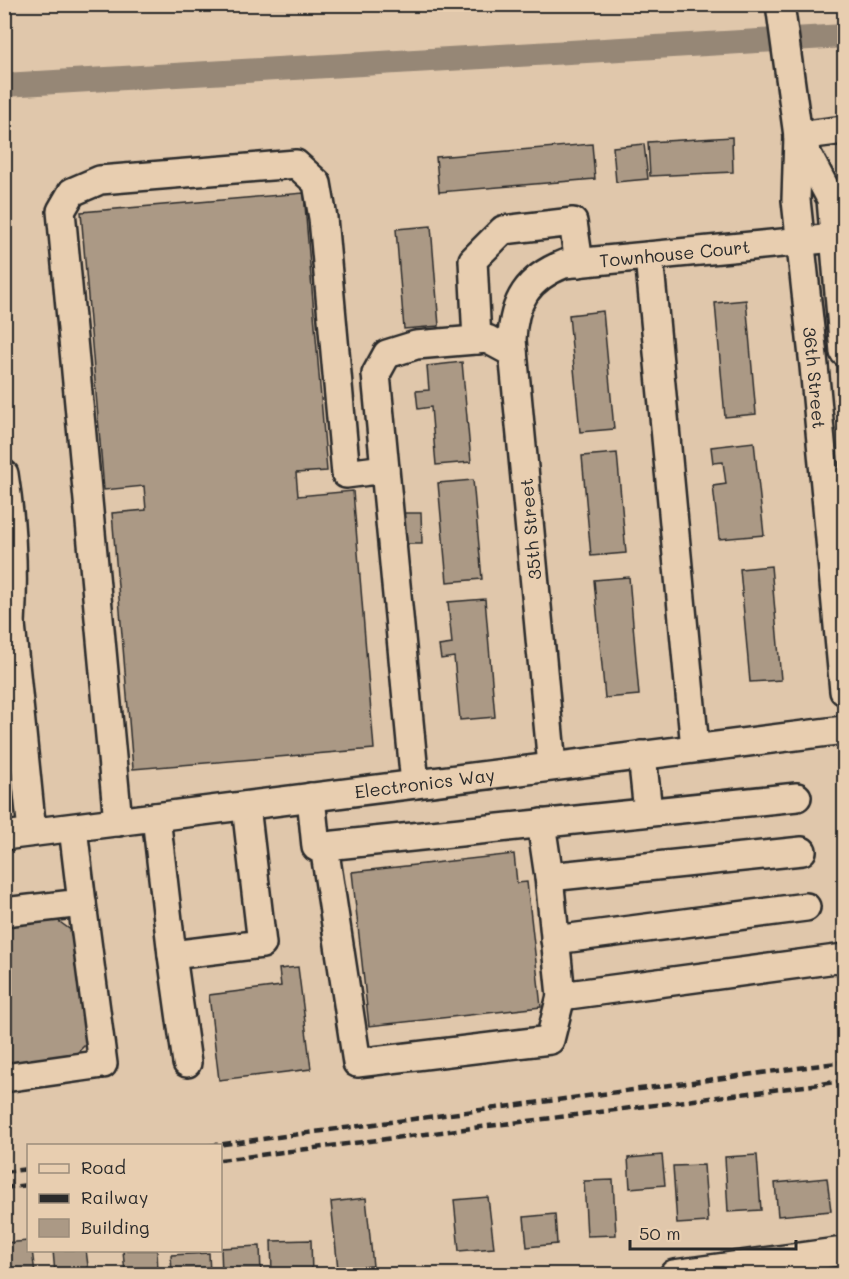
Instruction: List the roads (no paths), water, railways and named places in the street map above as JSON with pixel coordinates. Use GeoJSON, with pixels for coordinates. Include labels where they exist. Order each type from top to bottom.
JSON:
{"type":"FeatureCollection","features":[{"type":"Feature","properties":{"kind":"street","name":"36th Street"},"geometry":{"type":"LineString","coordinates":[[780,4],[798,136],[796,201],[800,241],[839,574],[844,691]]}},
{"type":"Feature","properties":{"kind":"street"},"geometry":{"type":"LineString","coordinates":[[798,136],[844,130]]}},
{"type":"Feature","properties":{"kind":"street","name":"36th Street"},"geometry":{"type":"LineString","coordinates":[[798,136],[838,198],[835,238],[844,352]]}},
{"type":"Feature","properties":{"kind":"street"},"geometry":{"type":"LineString","coordinates":[[118,822],[61,211],[72,192],[100,180],[296,164],[317,183],[323,218],[346,474],[385,469]]}},
{"type":"Feature","properties":{"kind":"street"},"geometry":{"type":"LineString","coordinates":[[477,340],[473,260],[503,230],[573,222],[579,263]]}},
{"type":"Feature","properties":{"kind":"street","name":"Townhouse Court"},"geometry":{"type":"LineString","coordinates":[[524,293],[548,270],[564,264],[835,238]]}},
{"type":"Feature","properties":{"kind":"street"},"geometry":{"type":"LineString","coordinates":[[649,256],[695,748]]}},
{"type":"Feature","properties":{"kind":"street","name":"35th Street"},"geometry":{"type":"LineString","coordinates":[[524,293],[516,308],[512,324],[513,353],[552,766]]}},
{"type":"Feature","properties":{"kind":"street"},"geometry":{"type":"LineString","coordinates":[[415,784],[376,374],[387,354],[416,345],[487,339],[513,353]]}},
{"type":"Feature","properties":{"kind":"street"},"geometry":{"type":"LineString","coordinates":[[4,474],[11,541],[13,595],[7,619],[32,832]]}},
{"type":"Feature","properties":{"kind":"street","name":"Electronics Way"},"geometry":{"type":"LineString","coordinates":[[4,836],[844,730]]}},
{"type":"Feature","properties":{"kind":"street"},"geometry":{"type":"LineString","coordinates":[[642,755],[648,812]]}},
{"type":"Feature","properties":{"kind":"street"},"geometry":{"type":"LineString","coordinates":[[311,797],[316,847],[796,797]]}},
{"type":"Feature","properties":{"kind":"street"},"geometry":{"type":"LineString","coordinates":[[172,955],[262,944],[246,806]]}},
{"type":"Feature","properties":{"kind":"street"},"geometry":{"type":"LineString","coordinates":[[156,817],[187,1063]]}},
{"type":"Feature","properties":{"kind":"street"},"geometry":{"type":"LineString","coordinates":[[324,846],[357,1064],[550,1040],[561,996],[549,877],[541,824]]}},
{"type":"Feature","properties":{"kind":"street"},"geometry":{"type":"LineString","coordinates":[[4,1078],[103,1064],[73,828]]}},
{"type":"Feature","properties":{"kind":"street"},"geometry":{"type":"LineString","coordinates":[[549,877],[802,851]]}},
{"type":"Feature","properties":{"kind":"street"},"geometry":{"type":"LineString","coordinates":[[4,912],[82,903]]}},
{"type":"Feature","properties":{"kind":"street"},"geometry":{"type":"LineString","coordinates":[[555,940],[806,907]]}},
{"type":"Feature","properties":{"kind":"street"},"geometry":{"type":"LineString","coordinates":[[561,996],[844,958]]}},
{"type":"Feature","properties":{"kind":"street"},"geometry":{"type":"LineString","coordinates":[[674,1275],[844,1251]]}},
{"type":"Feature","properties":{"kind":"waterway"},"geometry":{"type":"LineString","coordinates":[[4,85],[844,36]]}},
{"type":"Feature","properties":{"kind":"railway"},"geometry":{"type":"LineString","coordinates":[[222,1144],[844,1062]]}},
{"type":"Feature","properties":{"kind":"railway"},"geometry":{"type":"LineString","coordinates":[[222,1160],[844,1081]]}},
{"type":"Feature","properties":{"kind":"railway"},"geometry":{"type":"LineString","coordinates":[[4,1172],[27,1169]]}},
{"type":"Feature","properties":{"kind":"railway"},"geometry":{"type":"LineString","coordinates":[[4,1188],[27,1185]]}}]}
